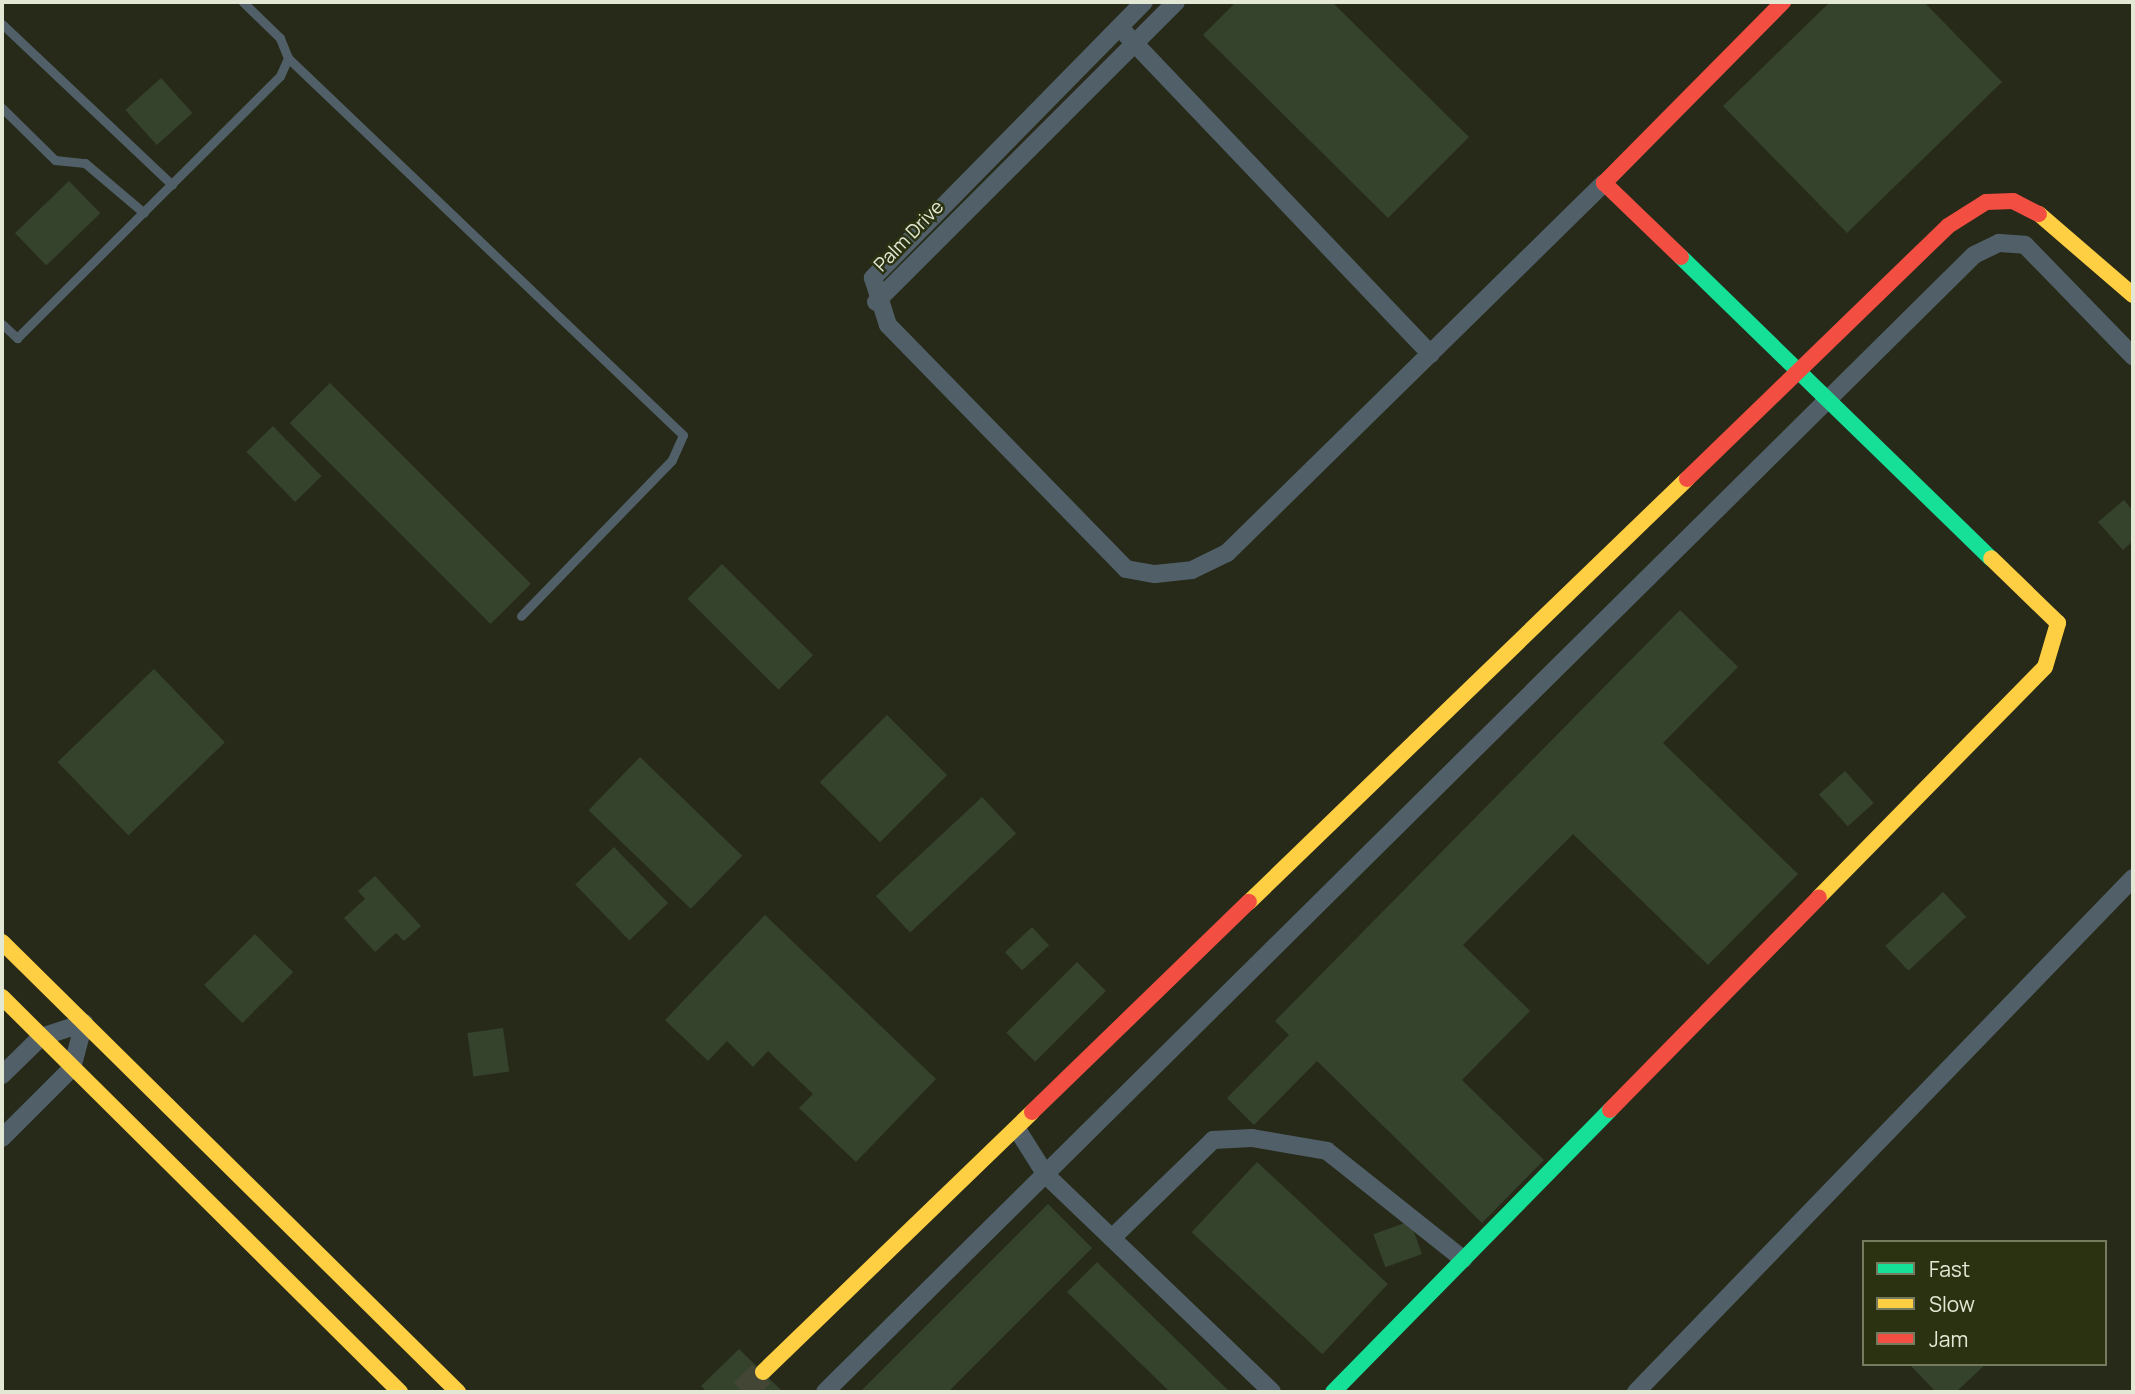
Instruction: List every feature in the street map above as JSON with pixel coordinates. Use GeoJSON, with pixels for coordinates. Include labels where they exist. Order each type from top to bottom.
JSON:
{"type":"FeatureCollection","features":[{"type":"Feature","properties":{"kind":"street","name":"Palm Drive"},"geometry":{"type":"LineString","coordinates":[[876,302],[873,278],[883,262],[1121,29],[1144,2]]}},
{"type":"Feature","properties":{"kind":"street","name":"Palm Drive"},"geometry":{"type":"LineString","coordinates":[[876,302],[1176,2]]}},
{"type":"Feature","properties":{"kind":"street"},"geometry":{"type":"LineString","coordinates":[[876,302],[888,325],[1126,569],[1155,575],[1192,569],[1227,553],[1604,183],[1783,2]]}},
{"type":"Feature","properties":{"kind":"street"},"geometry":{"type":"LineString","coordinates":[[1121,29],[1431,354]]}},
{"type":"Feature","properties":{"kind":"street"},"geometry":{"type":"LineString","coordinates":[[1333,1392],[2045,667],[2058,623],[1604,183]]}},
{"type":"Feature","properties":{"kind":"street"},"geometry":{"type":"LineString","coordinates":[[763,1372],[1802,375],[1948,226],[1986,202],[2013,201],[2048,219],[2133,295]]}},
{"type":"Feature","properties":{"kind":"street"},"geometry":{"type":"LineString","coordinates":[[825,1392],[1830,402],[1974,255],[1999,243],[2025,245],[2133,356]]}},
{"type":"Feature","properties":{"kind":"street"},"geometry":{"type":"LineString","coordinates":[[1636,1392],[2132,879]]}},
{"type":"Feature","properties":{"kind":"street"},"geometry":{"type":"LineString","coordinates":[[2,942],[458,1392]]}},
{"type":"Feature","properties":{"kind":"street"},"geometry":{"type":"LineString","coordinates":[[2,997],[400,1392]]}},
{"type":"Feature","properties":{"kind":"street"},"geometry":{"type":"LineString","coordinates":[[2,1075],[41,1037],[84,1023]]}},
{"type":"Feature","properties":{"kind":"street"},"geometry":{"type":"LineString","coordinates":[[2,1138],[72,1068],[84,1023]]}},
{"type":"Feature","properties":{"kind":"street"},"geometry":{"type":"LineString","coordinates":[[1017,1129],[1046,1175],[1272,1392]]}},
{"type":"Feature","properties":{"kind":"street"},"geometry":{"type":"LineString","coordinates":[[1112,1238],[1213,1140],[1252,1138],[1327,1151],[1464,1259]]}},
{"type":"Feature","properties":{"kind":"lane"},"geometry":{"type":"LineString","coordinates":[[243,2],[280,38],[288,58],[683,435],[673,460],[521,616]]}},
{"type":"Feature","properties":{"kind":"lane"},"geometry":{"type":"LineString","coordinates":[[2,24],[172,185]]}},
{"type":"Feature","properties":{"kind":"lane"},"geometry":{"type":"LineString","coordinates":[[2,324],[17,338],[265,94],[288,58]]}},
{"type":"Feature","properties":{"kind":"lane"},"geometry":{"type":"LineString","coordinates":[[2,108],[55,160],[85,163],[144,213]]}},
{"type":"Feature","properties":{"kind":"building"},"geometry":{"type":"Polygon","coordinates":[[[1236,2],[1332,2],[1469,137],[1388,218],[1203,35],[1236,2]]]}},
{"type":"Feature","properties":{"kind":"building"},"geometry":{"type":"Polygon","coordinates":[[[1830,2],[1924,2],[2002,82],[1847,233],[1723,106],[1830,2]]]}},
{"type":"Feature","properties":{"kind":"building"},"geometry":{"type":"Polygon","coordinates":[[[161,78],[192,113],[157,145],[125,110],[161,78]]]}},
{"type":"Feature","properties":{"kind":"building"},"geometry":{"type":"Polygon","coordinates":[[[69,181],[100,213],[46,265],[15,233],[69,181]]]}},
{"type":"Feature","properties":{"kind":"building"},"geometry":{"type":"Polygon","coordinates":[[[330,383],[531,584],[491,624],[290,423],[330,383]]]}},
{"type":"Feature","properties":{"kind":"building"},"geometry":{"type":"Polygon","coordinates":[[[273,426],[322,476],[295,502],[246,452],[273,426]]]}},
{"type":"Feature","properties":{"kind":"building"},"geometry":{"type":"Polygon","coordinates":[[[2124,500],[2133,511],[2133,541],[2123,550],[2098,522],[2124,500]]]}},
{"type":"Feature","properties":{"kind":"building"},"geometry":{"type":"Polygon","coordinates":[[[722,564],[813,655],[779,690],[687,599],[722,564]]]}},
{"type":"Feature","properties":{"kind":"building"},"geometry":{"type":"Polygon","coordinates":[[[1680,610],[1738,667],[1663,743],[1798,874],[1708,965],[1573,834],[1463,945],[1530,1011],[1462,1080],[1544,1160],[1482,1223],[1317,1061],[1254,1125],[1227,1098],[1289,1035],[1275,1021],[1680,610]]]}},
{"type":"Feature","properties":{"kind":"building"},"geometry":{"type":"Polygon","coordinates":[[[154,669],[225,742],[128,835],[58,762],[154,669]]]}},
{"type":"Feature","properties":{"kind":"building"},"geometry":{"type":"Polygon","coordinates":[[[887,715],[947,775],[880,842],[820,782],[887,715]]]}},
{"type":"Feature","properties":{"kind":"building"},"geometry":{"type":"Polygon","coordinates":[[[640,757],[742,856],[691,909],[589,810],[640,757]]]}},
{"type":"Feature","properties":{"kind":"building"},"geometry":{"type":"Polygon","coordinates":[[[1845,771],[1874,803],[1848,826],[1819,794],[1845,771]]]}},
{"type":"Feature","properties":{"kind":"building"},"geometry":{"type":"Polygon","coordinates":[[[982,797],[1016,834],[910,932],[876,896],[982,797]]]}},
{"type":"Feature","properties":{"kind":"building"},"geometry":{"type":"Polygon","coordinates":[[[614,847],[668,903],[629,941],[575,885],[614,847]]]}},
{"type":"Feature","properties":{"kind":"building"},"geometry":{"type":"Polygon","coordinates":[[[375,876],[421,926],[404,941],[396,933],[375,952],[344,918],[365,899],[358,891],[375,876]]]}},
{"type":"Feature","properties":{"kind":"building"},"geometry":{"type":"Polygon","coordinates":[[[1943,892],[1966,917],[1908,971],[1885,946],[1943,892]]]}},
{"type":"Feature","properties":{"kind":"building"},"geometry":{"type":"Polygon","coordinates":[[[765,915],[936,1079],[856,1162],[799,1108],[813,1094],[768,1051],[753,1067],[727,1041],[708,1061],[665,1020],[765,915]]]}},
{"type":"Feature","properties":{"kind":"building"},"geometry":{"type":"Polygon","coordinates":[[[1032,927],[1049,945],[1022,971],[1005,952],[1032,927]]]}},
{"type":"Feature","properties":{"kind":"building"},"geometry":{"type":"Polygon","coordinates":[[[255,934],[293,972],[242,1023],[204,985],[255,934]]]}},
{"type":"Feature","properties":{"kind":"building"},"geometry":{"type":"Polygon","coordinates":[[[1077,962],[1106,991],[1035,1062],[1006,1033],[1077,962]]]}},
{"type":"Feature","properties":{"kind":"building"},"geometry":{"type":"Polygon","coordinates":[[[503,1028],[509,1072],[473,1077],[467,1033],[503,1028]]]}},
{"type":"Feature","properties":{"kind":"building"},"geometry":{"type":"Polygon","coordinates":[[[1257,1162],[1388,1284],[1322,1354],[1192,1232],[1257,1162]]]}},
{"type":"Feature","properties":{"kind":"building"},"geometry":{"type":"Polygon","coordinates":[[[1048,1204],[1092,1248],[948,1392],[860,1392],[1048,1204]]]}},
{"type":"Feature","properties":{"kind":"building"},"geometry":{"type":"Polygon","coordinates":[[[1410,1221],[1422,1254],[1385,1267],[1373,1234],[1410,1221]]]}},
{"type":"Feature","properties":{"kind":"building"},"geometry":{"type":"Polygon","coordinates":[[[1097,1262],[1230,1392],[1170,1392],[1067,1292],[1097,1262]]]}},
{"type":"Feature","properties":{"kind":"building"},"geometry":{"type":"Polygon","coordinates":[[[739,1349],[783,1392],[707,1392],[701,1386],[739,1349]]]}},
{"type":"Feature","properties":{"kind":"building"},"geometry":{"type":"Polygon","coordinates":[[[1911,1366],[1984,1366],[1956,1392],[1936,1392],[1911,1366]]]}},
{"type":"Feature","properties":{"kind":"tunnel"},"geometry":{"type":"LineString","coordinates":[[743,1392],[763,1372]]}},
{"type":"Feature","properties":{"kind":"traffic: fast"},"geometry":{"type":"LineString","coordinates":[[1681,257],[1991,558]]}},
{"type":"Feature","properties":{"kind":"traffic: fast"},"geometry":{"type":"LineString","coordinates":[[1333,1392],[1610,1110]]}},
{"type":"Feature","properties":{"kind":"traffic: slow"},"geometry":{"type":"LineString","coordinates":[[2039,214],[2133,295]]}},
{"type":"Feature","properties":{"kind":"traffic: slow"},"geometry":{"type":"LineString","coordinates":[[1249,902],[1687,479]]}},
{"type":"Feature","properties":{"kind":"traffic: slow"},"geometry":{"type":"LineString","coordinates":[[1819,897],[2045,667],[2058,623],[1991,558]]}},
{"type":"Feature","properties":{"kind":"traffic: slow"},"geometry":{"type":"LineString","coordinates":[[2,942],[458,1392]]}},
{"type":"Feature","properties":{"kind":"traffic: slow"},"geometry":{"type":"LineString","coordinates":[[2,997],[400,1392]]}},
{"type":"Feature","properties":{"kind":"traffic: slow"},"geometry":{"type":"LineString","coordinates":[[763,1372],[1032,1112]]}},
{"type":"Feature","properties":{"kind":"traffic: jam"},"geometry":{"type":"LineString","coordinates":[[1681,257],[1604,183],[1783,2]]}},
{"type":"Feature","properties":{"kind":"traffic: jam"},"geometry":{"type":"LineString","coordinates":[[1687,479],[1948,226],[1986,202],[2013,201],[2039,214]]}},
{"type":"Feature","properties":{"kind":"traffic: jam"},"geometry":{"type":"LineString","coordinates":[[1610,1110],[1819,897]]}},
{"type":"Feature","properties":{"kind":"traffic: jam"},"geometry":{"type":"LineString","coordinates":[[1032,1112],[1249,902]]}}]}
